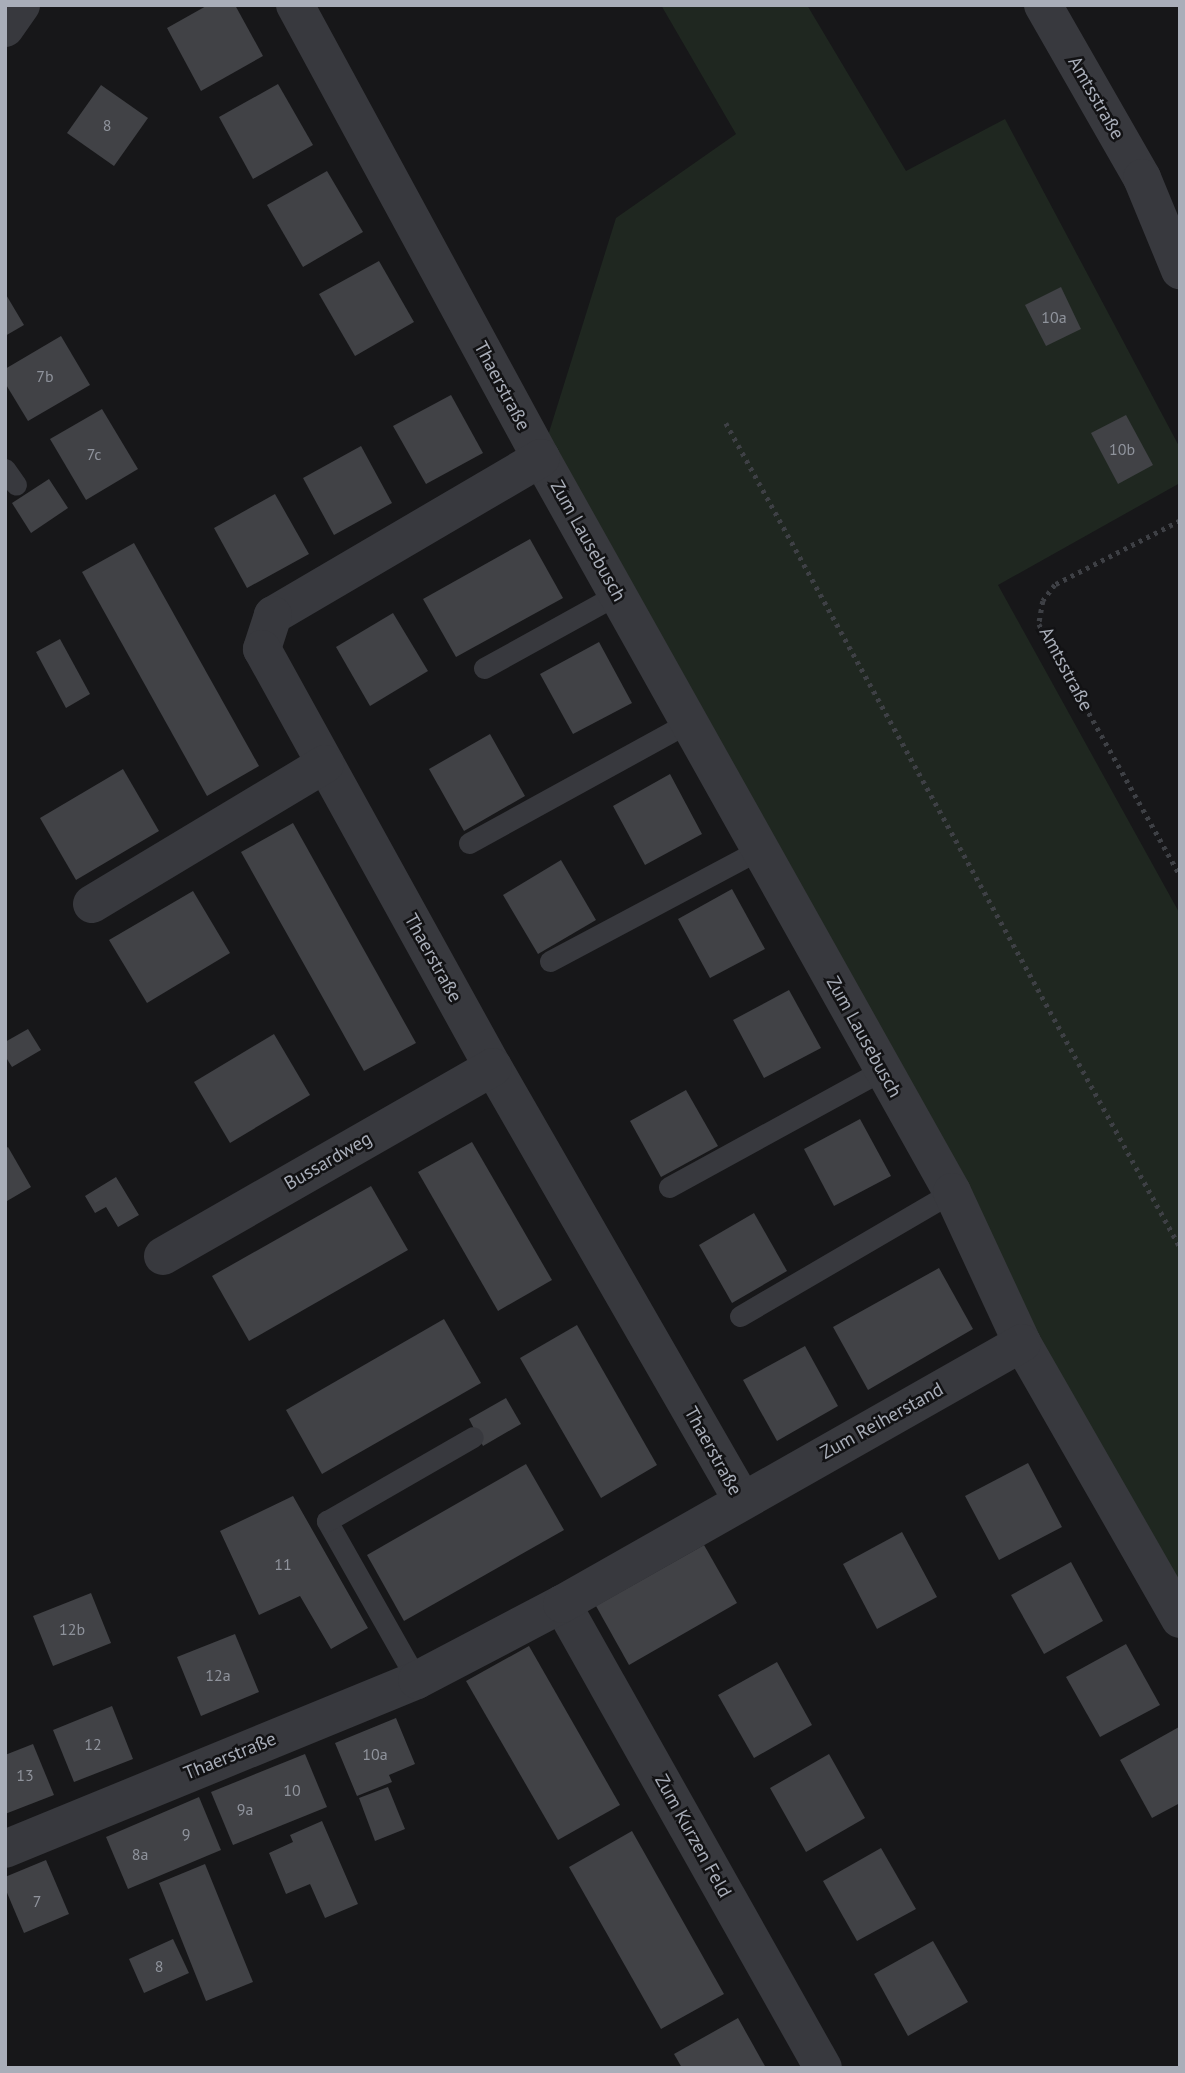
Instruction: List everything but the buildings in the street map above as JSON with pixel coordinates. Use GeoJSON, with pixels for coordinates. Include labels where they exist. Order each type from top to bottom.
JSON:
{"type":"FeatureCollection","features":[{"type":"Feature","properties":{"kind":"street"},"geometry":{"type":"LineString","coordinates":[[5,28],[21,5]]}},
{"type":"Feature","properties":{"kind":"street","name":"Thaerstraße"},"geometry":{"type":"LineString","coordinates":[[5,1849],[417,1680],[562,1604],[742,1500],[493,1067],[262,649],[274,615],[541,458],[295,5]]}},
{"type":"Feature","properties":{"kind":"street","name":"Amtsstraße"},"geometry":{"type":"LineString","coordinates":[[1043,5],[1142,178],[1180,270]]}},
{"type":"Feature","properties":{"kind":"street","name":"Zum Lausebusch"},"geometry":{"type":"LineString","coordinates":[[541,458],[952,1192],[1022,1343],[1180,1619]]}},
{"type":"Feature","properties":{"kind":"street"},"geometry":{"type":"LineString","coordinates":[[92,904],[325,764]]}},
{"type":"Feature","properties":{"kind":"street","name":"Bussardweg"},"geometry":{"type":"LineString","coordinates":[[163,1256],[493,1067]]}},
{"type":"Feature","properties":{"kind":"street","name":"Zum Reiherstand"},"geometry":{"type":"LineString","coordinates":[[742,1500],[1022,1343]]}},
{"type":"Feature","properties":{"kind":"street","name":"Zum Kurzen Feld"},"geometry":{"type":"LineString","coordinates":[[562,1604],[823,2068]]}},
{"type":"Feature","properties":{"kind":"lane"},"geometry":{"type":"LineString","coordinates":[[485,668],[618,594]]}},
{"type":"Feature","properties":{"kind":"lane"},"geometry":{"type":"LineString","coordinates":[[469,843],[689,722]]}},
{"type":"Feature","properties":{"kind":"lane"},"geometry":{"type":"LineString","coordinates":[[550,961],[759,850]]}},
{"type":"Feature","properties":{"kind":"lane"},"geometry":{"type":"LineString","coordinates":[[669,1187],[883,1070]]}},
{"type":"Feature","properties":{"kind":"lane"},"geometry":{"type":"LineString","coordinates":[[740,1316],[952,1192]]}},
{"type":"Feature","properties":{"kind":"lane"},"geometry":{"type":"LineString","coordinates":[[417,1680],[327,1521],[473,1437]]}},
{"type":"Feature","properties":{"kind":"path"},"geometry":{"type":"LineString","coordinates":[[726,423],[1180,1247]]}},
{"type":"Feature","properties":{"kind":"path","name":"Amtsstraße"},"geometry":{"type":"LineString","coordinates":[[1180,521],[1055,585],[1043,601],[1039,624],[1180,875]]}},
{"type":"Feature","properties":{"kind":"shaded area"},"geometry":{"type":"Polygon","coordinates":[[[661,5],[807,5],[906,171],[1005,119],[1180,448],[1180,483],[998,585],[1180,914],[1180,1619],[541,458],[616,218],[736,134],[661,5]]]}}]}
